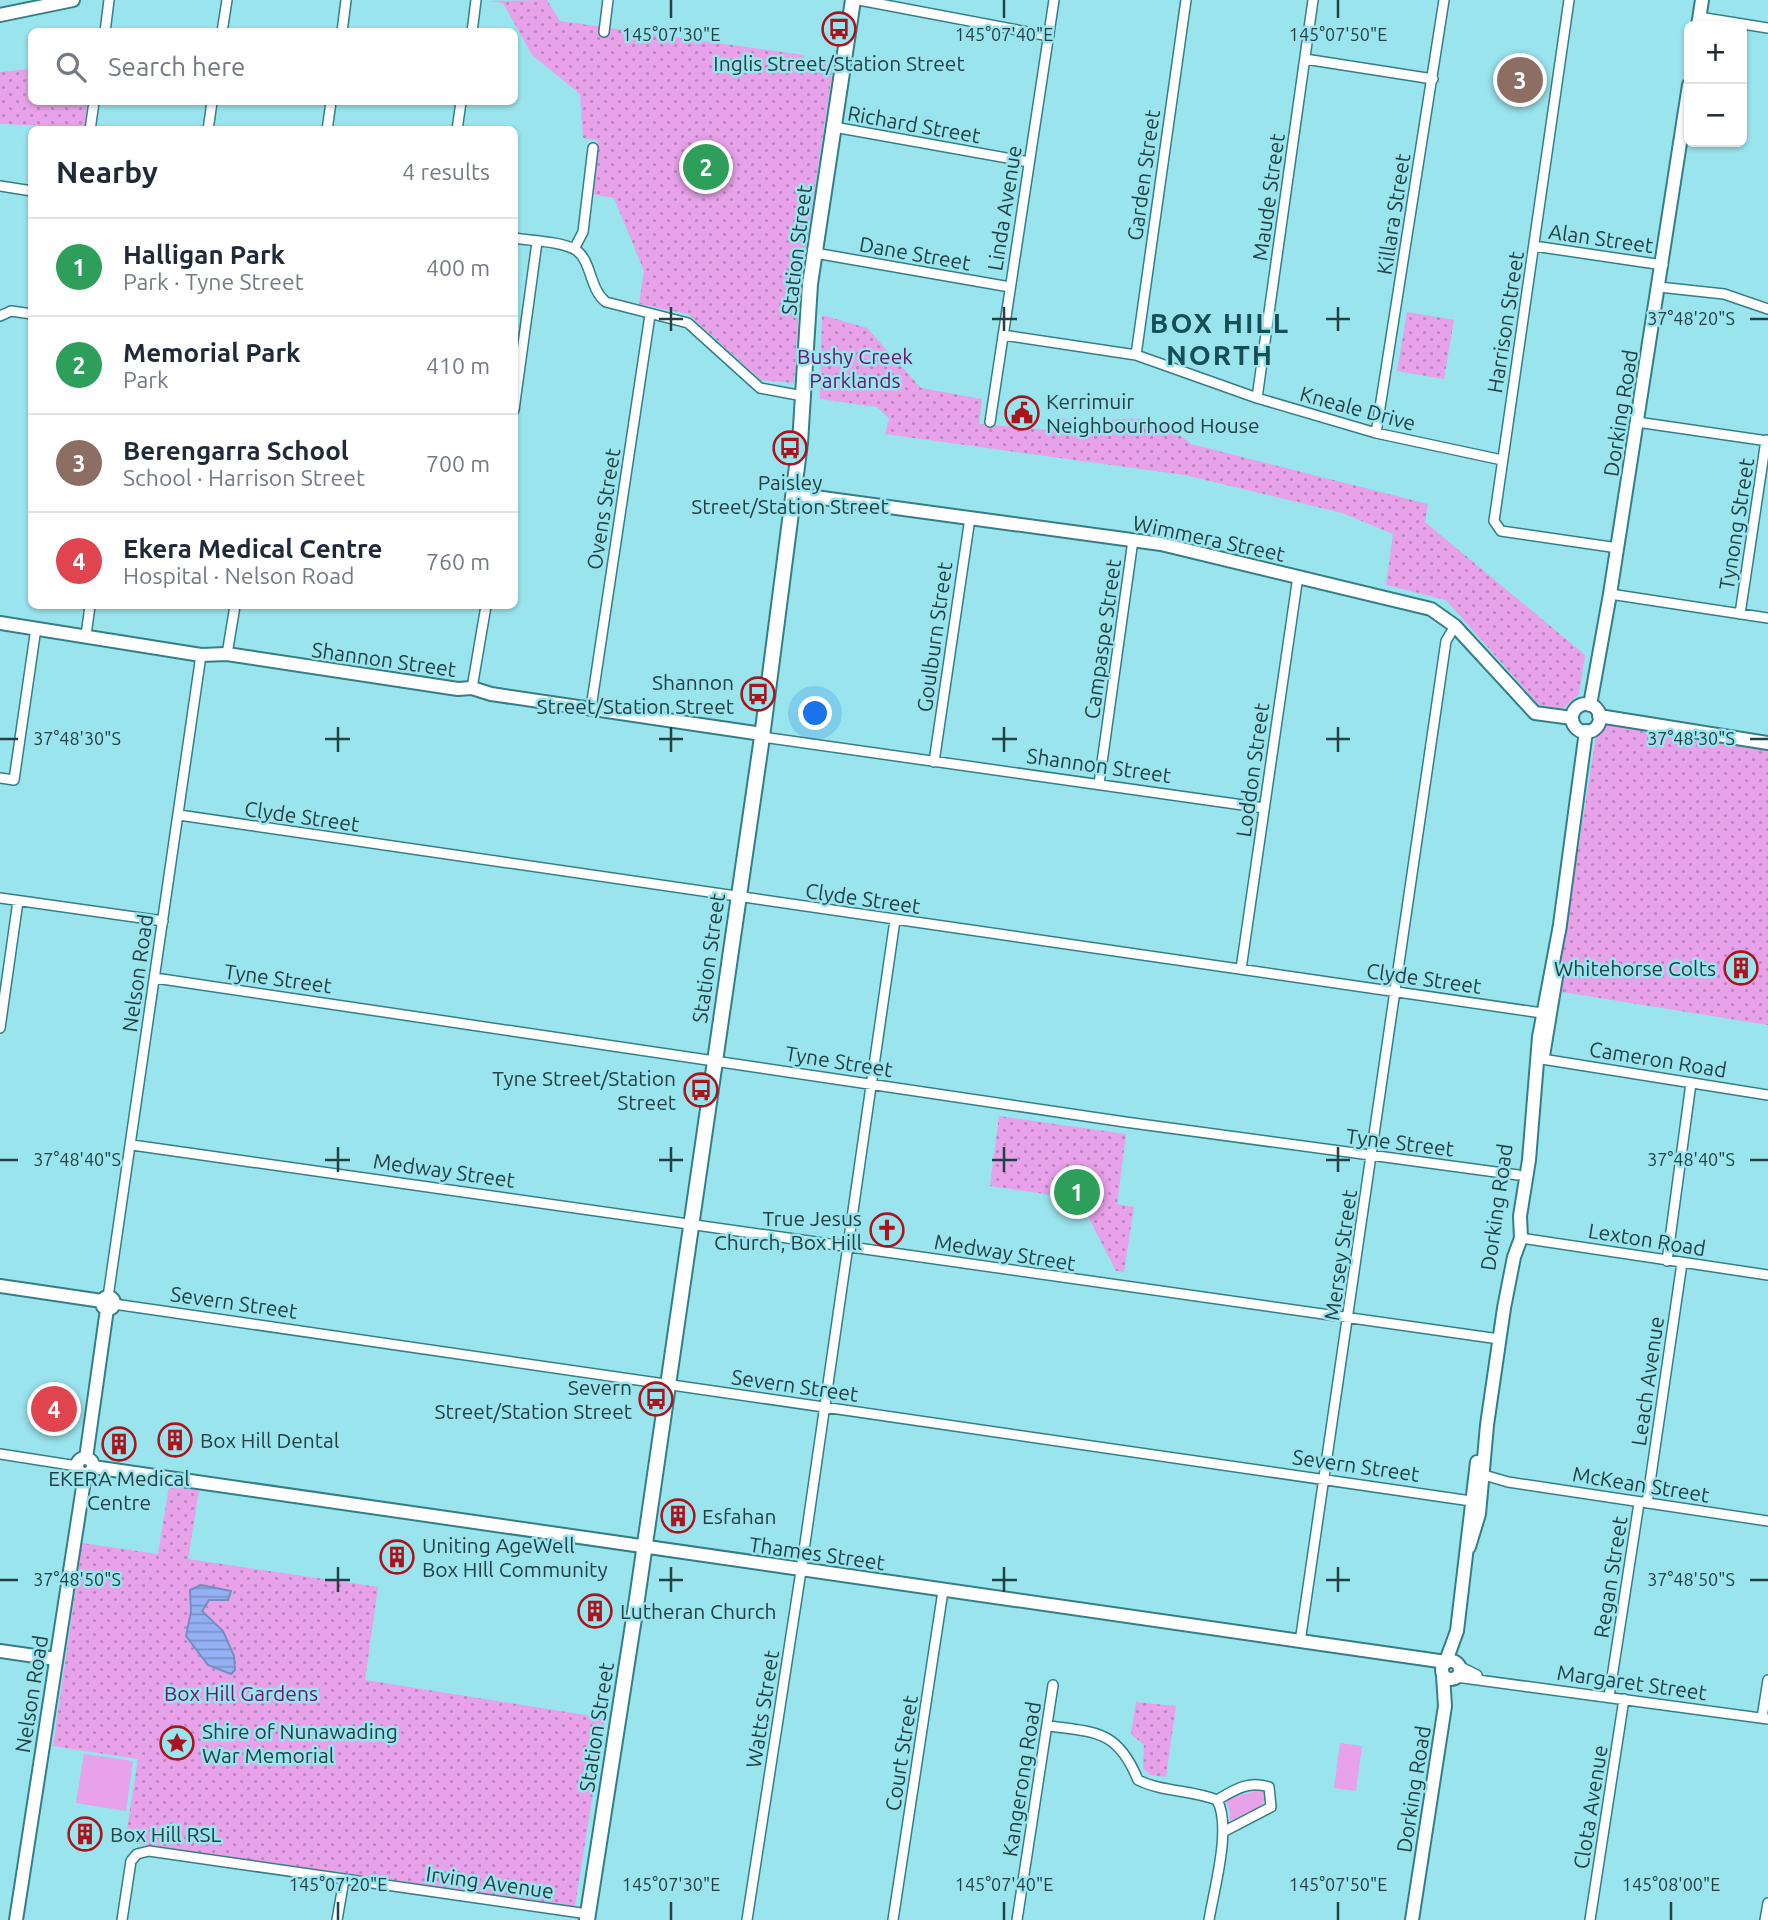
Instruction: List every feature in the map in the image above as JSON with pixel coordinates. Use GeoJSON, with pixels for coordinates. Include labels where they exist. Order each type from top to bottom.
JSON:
{"type":"FeatureCollection","features":[{"type":"Feature","properties":{"kind":"main road","name":"Station Street"},"geometry":{"type":"LineString","coordinates":[[587,1917],[762,735],[793,494],[815,253],[853,0]]}},
{"type":"Feature","properties":{"kind":"street"},"geometry":{"type":"LineString","coordinates":[[0,15],[73,0]]}},
{"type":"Feature","properties":{"kind":"street"},"geometry":{"type":"LineString","coordinates":[[106,28],[109,0]]}},
{"type":"Feature","properties":{"kind":"street"},"geometry":{"type":"LineString","coordinates":[[223,28],[227,0]]}},
{"type":"Feature","properties":{"kind":"street"},"geometry":{"type":"LineString","coordinates":[[342,28],[346,0]]}},
{"type":"Feature","properties":{"kind":"street"},"geometry":{"type":"LineString","coordinates":[[472,28],[476,0]]}},
{"type":"Feature","properties":{"kind":"street"},"geometry":{"type":"LineString","coordinates":[[604,32],[608,0]]}},
{"type":"Feature","properties":{"kind":"street"},"geometry":{"type":"LineString","coordinates":[[859,0],[1049,36]]}},
{"type":"Feature","properties":{"kind":"street","name":"Linda Avenue"},"geometry":{"type":"LineString","coordinates":[[990,422],[1054,0]]}},
{"type":"Feature","properties":{"kind":"street","name":"Garden Street"},"geometry":{"type":"LineString","coordinates":[[1136,355],[1186,0]]}},
{"type":"Feature","properties":{"kind":"street","name":"Maude Street"},"geometry":{"type":"LineString","coordinates":[[1257,398],[1313,0]]}},
{"type":"Feature","properties":{"kind":"street","name":"Killara Street"},"geometry":{"type":"LineString","coordinates":[[1376,433],[1444,0]]}},
{"type":"Feature","properties":{"kind":"street","name":"Harrison Street"},"geometry":{"type":"LineString","coordinates":[[1569,0],[1494,521],[1501,531],[1618,548]]}},
{"type":"Feature","properties":{"kind":"street"},"geometry":{"type":"LineString","coordinates":[[1699,21],[1702,0]]}},
{"type":"Feature","properties":{"kind":"street"},"geometry":{"type":"LineString","coordinates":[[1747,26],[1768,28]]}},
{"type":"Feature","properties":{"kind":"street"},"geometry":{"type":"LineString","coordinates":[[1306,59],[1433,79]]}},
{"type":"Feature","properties":{"kind":"street"},"geometry":{"type":"LineString","coordinates":[[91,126],[94,105]]}},
{"type":"Feature","properties":{"kind":"street"},"geometry":{"type":"LineString","coordinates":[[209,126],[212,105]]}},
{"type":"Feature","properties":{"kind":"street"},"geometry":{"type":"LineString","coordinates":[[328,126],[331,105]]}},
{"type":"Feature","properties":{"kind":"street"},"geometry":{"type":"LineString","coordinates":[[458,126],[461,105]]}},
{"type":"Feature","properties":{"kind":"street","name":"Dorking Road"},"geometry":{"type":"LineString","coordinates":[[1590,705],[1618,548],[1684,120]]}},
{"type":"Feature","properties":{"kind":"street","name":"Richard Street"},"geometry":{"type":"LineString","coordinates":[[834,127],[1029,162]]}},
{"type":"Feature","properties":{"kind":"street"},"geometry":{"type":"LineString","coordinates":[[574,249],[579,245],[583,232],[593,148]]}},
{"type":"Feature","properties":{"kind":"street"},"geometry":{"type":"LineString","coordinates":[[0,186],[28,190]]}},
{"type":"Feature","properties":{"kind":"street"},"geometry":{"type":"LineString","coordinates":[[518,239],[574,249],[582,257],[597,295],[606,302],[688,323],[760,388],[803,396]]}},
{"type":"Feature","properties":{"kind":"street"},"geometry":{"type":"LineString","coordinates":[[518,381],[537,242]]}},
{"type":"Feature","properties":{"kind":"street","name":"Alan Street"},"geometry":{"type":"LineString","coordinates":[[1534,246],[1663,265]]}},
{"type":"Feature","properties":{"kind":"street","name":"Dane Street"},"geometry":{"type":"LineString","coordinates":[[815,253],[1010,287]]}},
{"type":"Feature","properties":{"kind":"street"},"geometry":{"type":"LineString","coordinates":[[1659,287],[1724,294],[1768,309]]}},
{"type":"Feature","properties":{"kind":"street"},"geometry":{"type":"LineString","coordinates":[[0,316],[11,311],[28,313]]}},
{"type":"Feature","properties":{"kind":"street","name":"Ovens Street"},"geometry":{"type":"LineString","coordinates":[[591,708],[650,315]]}},
{"type":"Feature","properties":{"kind":"street","name":"Kneale Drive"},"geometry":{"type":"LineString","coordinates":[[1003,335],[1136,355],[1257,398],[1376,433],[1502,460]]}},
{"type":"Feature","properties":{"kind":"street"},"geometry":{"type":"LineString","coordinates":[[1637,422],[1767,440]]}},
{"type":"Feature","properties":{"kind":"street","name":"Tynong Street"},"geometry":{"type":"LineString","coordinates":[[1740,614],[1767,440]]}},
{"type":"Feature","properties":{"kind":"street","name":"Wimmera Street"},"geometry":{"type":"LineString","coordinates":[[793,494],[1161,544],[1431,609],[1455,626],[1535,713],[1572,718]]}},
{"type":"Feature","properties":{"kind":"street","name":"Goulburn Street"},"geometry":{"type":"LineString","coordinates":[[934,762],[970,518]]}},
{"type":"Feature","properties":{"kind":"street","name":"Campaspe Street"},"geometry":{"type":"LineString","coordinates":[[1100,784],[1133,540]]}},
{"type":"Feature","properties":{"kind":"street","name":"Loddon Street"},"geometry":{"type":"LineString","coordinates":[[1241,969],[1298,576]]}},
{"type":"Feature","properties":{"kind":"street"},"geometry":{"type":"LineString","coordinates":[[1610,594],[1768,618]]}},
{"type":"Feature","properties":{"kind":"street"},"geometry":{"type":"LineString","coordinates":[[86,635],[90,609]]}},
{"type":"Feature","properties":{"kind":"street"},"geometry":{"type":"LineString","coordinates":[[228,654],[235,609]]}},
{"type":"Feature","properties":{"kind":"street"},"geometry":{"type":"LineString","coordinates":[[472,688],[485,609]]}},
{"type":"Feature","properties":{"kind":"street","name":"Shannon Street"},"geometry":{"type":"LineString","coordinates":[[0,623],[201,655],[228,654],[457,689],[472,688],[491,694],[934,762],[1264,808]]}},
{"type":"Feature","properties":{"kind":"street","name":"Mersey Street"},"geometry":{"type":"LineString","coordinates":[[1300,1642],[1447,641],[1455,626]]}},
{"type":"Feature","properties":{"kind":"street"},"geometry":{"type":"LineString","coordinates":[[0,778],[13,780],[36,628]]}},
{"type":"Feature","properties":{"kind":"street","name":"Nelson Road"},"geometry":{"type":"LineString","coordinates":[[16,1920],[85,1466],[201,655]]}},
{"type":"Feature","properties":{"kind":"street"},"geometry":{"type":"LineString","coordinates":[[1599,716],[1595,728],[1586,731],[1574,726],[1572,718],[1576,707],[1590,705],[1599,716],[1768,743]]}},
{"type":"Feature","properties":{"kind":"street","name":"Dorking Road"},"geometry":{"type":"LineString","coordinates":[[1469,1547],[1479,1514],[1487,1425],[1504,1308],[1514,1257],[1521,1238],[1520,1216],[1529,1160],[1532,1113],[1586,731]]}},
{"type":"Feature","properties":{"kind":"street","name":"Clyde Street"},"geometry":{"type":"LineString","coordinates":[[179,815],[1542,1013]]}},
{"type":"Feature","properties":{"kind":"street"},"geometry":{"type":"LineString","coordinates":[[0,898],[163,921]]}},
{"type":"Feature","properties":{"kind":"street"},"geometry":{"type":"LineString","coordinates":[[0,1028],[19,901]]}},
{"type":"Feature","properties":{"kind":"street","name":"Watts Street"},"geometry":{"type":"LineString","coordinates":[[747,1920],[801,1571],[895,920]]}},
{"type":"Feature","properties":{"kind":"street","name":"Dorking Road"},"geometry":{"type":"LineString","coordinates":[[1540,1058],[1542,1013],[1553,970]]}},
{"type":"Feature","properties":{"kind":"street","name":"Tyne Street"},"geometry":{"type":"LineString","coordinates":[[155,978],[1518,1175]]}},
{"type":"Feature","properties":{"kind":"street","name":"Cameron Road"},"geometry":{"type":"LineString","coordinates":[[1540,1058],[1768,1095]]}},
{"type":"Feature","properties":{"kind":"street"},"geometry":{"type":"LineString","coordinates":[[1667,1261],[1691,1083]]}},
{"type":"Feature","properties":{"kind":"street","name":"Dorking Road"},"geometry":{"type":"LineString","coordinates":[[1504,1308],[1505,1261],[1513,1235],[1512,1217],[1518,1175],[1532,1113]]}},
{"type":"Feature","properties":{"kind":"street","name":"Medway Street"},"geometry":{"type":"LineString","coordinates":[[132,1144],[1499,1339]]}},
{"type":"Feature","properties":{"kind":"street","name":"Lexton Road"},"geometry":{"type":"LineString","coordinates":[[1521,1238],[1768,1275]]}},
{"type":"Feature","properties":{"kind":"street","name":"Leach Avenue"},"geometry":{"type":"LineString","coordinates":[[1643,1503],[1682,1263]]}},
{"type":"Feature","properties":{"kind":"street","name":"Severn Street"},"geometry":{"type":"LineString","coordinates":[[0,1286],[824,1409],[1471,1501]]}},
{"type":"Feature","properties":{"kind":"street","name":"Dorking Road"},"geometry":{"type":"LineString","coordinates":[[1412,1920],[1469,1547],[1471,1501],[1487,1425]]}},
{"type":"Feature","properties":{"kind":"street","name":"Thames Street"},"geometry":{"type":"LineString","coordinates":[[0,1454],[1300,1642],[1410,1659],[1451,1670]]}},
{"type":"Feature","properties":{"kind":"street","name":"McKean Street"},"geometry":{"type":"LineString","coordinates":[[1483,1478],[1768,1521]]}},
{"type":"Feature","properties":{"kind":"street","name":"Regan Street"},"geometry":{"type":"LineString","coordinates":[[1609,1698],[1643,1503]]}},
{"type":"Feature","properties":{"kind":"street","name":"Court Street"},"geometry":{"type":"LineString","coordinates":[[893,1920],[943,1591]]}},
{"type":"Feature","properties":{"kind":"street"},"geometry":{"type":"LineString","coordinates":[[0,1651],[56,1659]]}},
{"type":"Feature","properties":{"kind":"street","name":"Margaret Street"},"geometry":{"type":"LineString","coordinates":[[1451,1670],[1492,1680],[1765,1719]]}},
{"type":"Feature","properties":{"kind":"street"},"geometry":{"type":"LineString","coordinates":[[1765,1719],[1768,1680]]}},
{"type":"Feature","properties":{"kind":"street","name":"Kangerong Road"},"geometry":{"type":"LineString","coordinates":[[1017,1920],[1049,1726],[1053,1685]]}},
{"type":"Feature","properties":{"kind":"street","name":"Clota Avenue"},"geometry":{"type":"LineString","coordinates":[[1590,1920],[1624,1699]]}},
{"type":"Feature","properties":{"kind":"street"},"geometry":{"type":"LineString","coordinates":[[1049,1726],[1093,1732],[1113,1742],[1128,1755],[1138,1780],[1148,1785],[1197,1793],[1217,1800],[1224,1811],[1223,1832],[1209,1920]]}},
{"type":"Feature","properties":{"kind":"street"},"geometry":{"type":"LineString","coordinates":[[1217,1800],[1238,1787],[1258,1783],[1269,1787],[1272,1796],[1270,1807],[1223,1832]]}},
{"type":"Feature","properties":{"kind":"street","name":"Irving Avenue"},"geometry":{"type":"LineString","coordinates":[[122,1920],[130,1867],[137,1854],[157,1852],[587,1917]]}},
{"type":"Feature","properties":{"kind":"street"},"geometry":{"type":"LineString","coordinates":[[337,1920],[344,1880]]}},
{"type":"Feature","properties":{"kind":"street"},"geometry":{"type":"LineString","coordinates":[[1765,1920],[1768,1903]]}},
{"type":"Feature","properties":{"kind":"green space"},"geometry":{"type":"Polygon","coordinates":[[[547,0],[560,21],[804,55],[804,68],[818,70],[819,59],[834,61],[800,286],[794,383],[761,380],[688,314],[639,304],[644,271],[614,198],[591,194],[598,140],[583,138],[580,94],[532,55],[503,3],[488,1],[547,0]]]}},
{"type":"Feature","properties":{"kind":"green space"},"geometry":{"type":"Polygon","coordinates":[[[28,69],[28,105],[87,105],[85,126],[0,124],[0,72],[28,69]]]}},
{"type":"Feature","properties":{"kind":"green space"},"geometry":{"type":"Polygon","coordinates":[[[1407,312],[1454,320],[1444,379],[1397,371],[1407,312]]]}},
{"type":"Feature","properties":{"kind":"green space","name":"Bushy Creek Parklands"},"geometry":{"type":"Polygon","coordinates":[[[822,315],[867,328],[921,388],[982,399],[979,424],[1060,431],[1062,418],[1089,421],[1144,419],[1170,427],[1191,444],[1428,504],[1425,522],[1585,655],[1579,694],[1562,709],[1538,704],[1446,600],[1386,585],[1393,534],[1342,513],[1185,475],[885,434],[889,418],[877,407],[820,399],[822,315]]]}},
{"type":"Feature","properties":{"kind":"green space"},"geometry":{"type":"Polygon","coordinates":[[[1598,723],[1768,749],[1768,1025],[1556,991],[1598,723]]]}},
{"type":"Feature","properties":{"kind":"green space"},"geometry":{"type":"Polygon","coordinates":[[[999,1116],[1126,1134],[1117,1204],[1134,1207],[1124,1272],[1116,1271],[1079,1199],[990,1186],[999,1116]]]}},
{"type":"Feature","properties":{"kind":"green space","name":"Box Hill Gardens"},"geometry":{"type":"Polygon","coordinates":[[[169,1486],[199,1490],[188,1559],[378,1587],[365,1680],[605,1718],[575,1906],[125,1842],[138,1759],[53,1746],[80,1560],[76,1556],[82,1543],[158,1554],[169,1486]]]}},
{"type":"Feature","properties":{"kind":"green space"},"geometry":{"type":"Polygon","coordinates":[[[1136,1702],[1176,1706],[1166,1777],[1150,1775],[1143,1768],[1144,1745],[1131,1734],[1136,1702]]]}},
{"type":"Feature","properties":{"kind":"green space"},"geometry":{"type":"Polygon","coordinates":[[[1340,1743],[1362,1746],[1356,1791],[1334,1788],[1340,1743]]]}},
{"type":"Feature","properties":{"kind":"green space"},"geometry":{"type":"Polygon","coordinates":[[[84,1754],[133,1761],[126,1811],[76,1803],[84,1754]]]}},
{"type":"Feature","properties":{"kind":"green space"},"geometry":{"type":"Polygon","coordinates":[[[1263,1789],[1268,1796],[1260,1807],[1230,1821],[1225,1799],[1263,1789]]]}},
{"type":"Feature","properties":{"kind":"water"},"geometry":{"type":"Polygon","coordinates":[[[201,1585],[231,1591],[228,1600],[209,1600],[202,1611],[223,1631],[234,1656],[235,1670],[231,1674],[208,1665],[186,1636],[191,1612],[190,1590],[201,1585]]]}},
{"type":"Feature","properties":{"kind":"place","name":"Inglis Street/Station Street"},"geometry":{"type":"Point","coordinates":[839,29]}},
{"type":"Feature","properties":{"kind":"place","name":"Berengarra School"},"geometry":{"type":"Point","coordinates":[1520,80]}},
{"type":"Feature","properties":{"kind":"place","name":"Memorial Park"},"geometry":{"type":"Point","coordinates":[706,167]}},
{"type":"Feature","properties":{"kind":"place","name":"Kerrimuir Neighbourhood House"},"geometry":{"type":"Point","coordinates":[1022,413]}},
{"type":"Feature","properties":{"kind":"place","name":"Paisley Street/Station Street"},"geometry":{"type":"Point","coordinates":[790,448]}},
{"type":"Feature","properties":{"kind":"place","name":"Shannon Street/Station Street"},"geometry":{"type":"Point","coordinates":[758,694]}},
{"type":"Feature","properties":{"kind":"place","name":"Whitehorse Colts"},"geometry":{"type":"Point","coordinates":[1741,968]}},
{"type":"Feature","properties":{"kind":"place","name":"Tyne Street/Station Street"},"geometry":{"type":"Point","coordinates":[701,1090]}},
{"type":"Feature","properties":{"kind":"place","name":"Halligan Park"},"geometry":{"type":"Point","coordinates":[1077,1192]}},
{"type":"Feature","properties":{"kind":"place","name":"True Jesus Church, Box Hill"},"geometry":{"type":"Point","coordinates":[887,1230]}},
{"type":"Feature","properties":{"kind":"place","name":"Severn Street/Station Street"},"geometry":{"type":"Point","coordinates":[656,1399]}},
{"type":"Feature","properties":{"kind":"place","name":"Ekera Medical Centre"},"geometry":{"type":"Point","coordinates":[54,1409]}},
{"type":"Feature","properties":{"kind":"place","name":"Box Hill Dental"},"geometry":{"type":"Point","coordinates":[175,1440]}},
{"type":"Feature","properties":{"kind":"place","name":"EKERA Medical Centre"},"geometry":{"type":"Point","coordinates":[119,1444]}},
{"type":"Feature","properties":{"kind":"place","name":"Esfahan"},"geometry":{"type":"Point","coordinates":[678,1516]}},
{"type":"Feature","properties":{"kind":"place","name":"Uniting AgeWell Box HIll Community"},"geometry":{"type":"Point","coordinates":[397,1557]}},
{"type":"Feature","properties":{"kind":"place","name":"Lutheran Church"},"geometry":{"type":"Point","coordinates":[595,1611]}},
{"type":"Feature","properties":{"kind":"place","name":"Shire of Nunawading War Memorial"},"geometry":{"type":"Point","coordinates":[177,1743]}},
{"type":"Feature","properties":{"kind":"place","name":"Box Hill RSL"},"geometry":{"type":"Point","coordinates":[85,1834]}},
{"type":"Feature","properties":{"kind":"district","name":"BOX HILL NORTH"},"geometry":{"type":"Point","coordinates":[1220,338]}}]}
